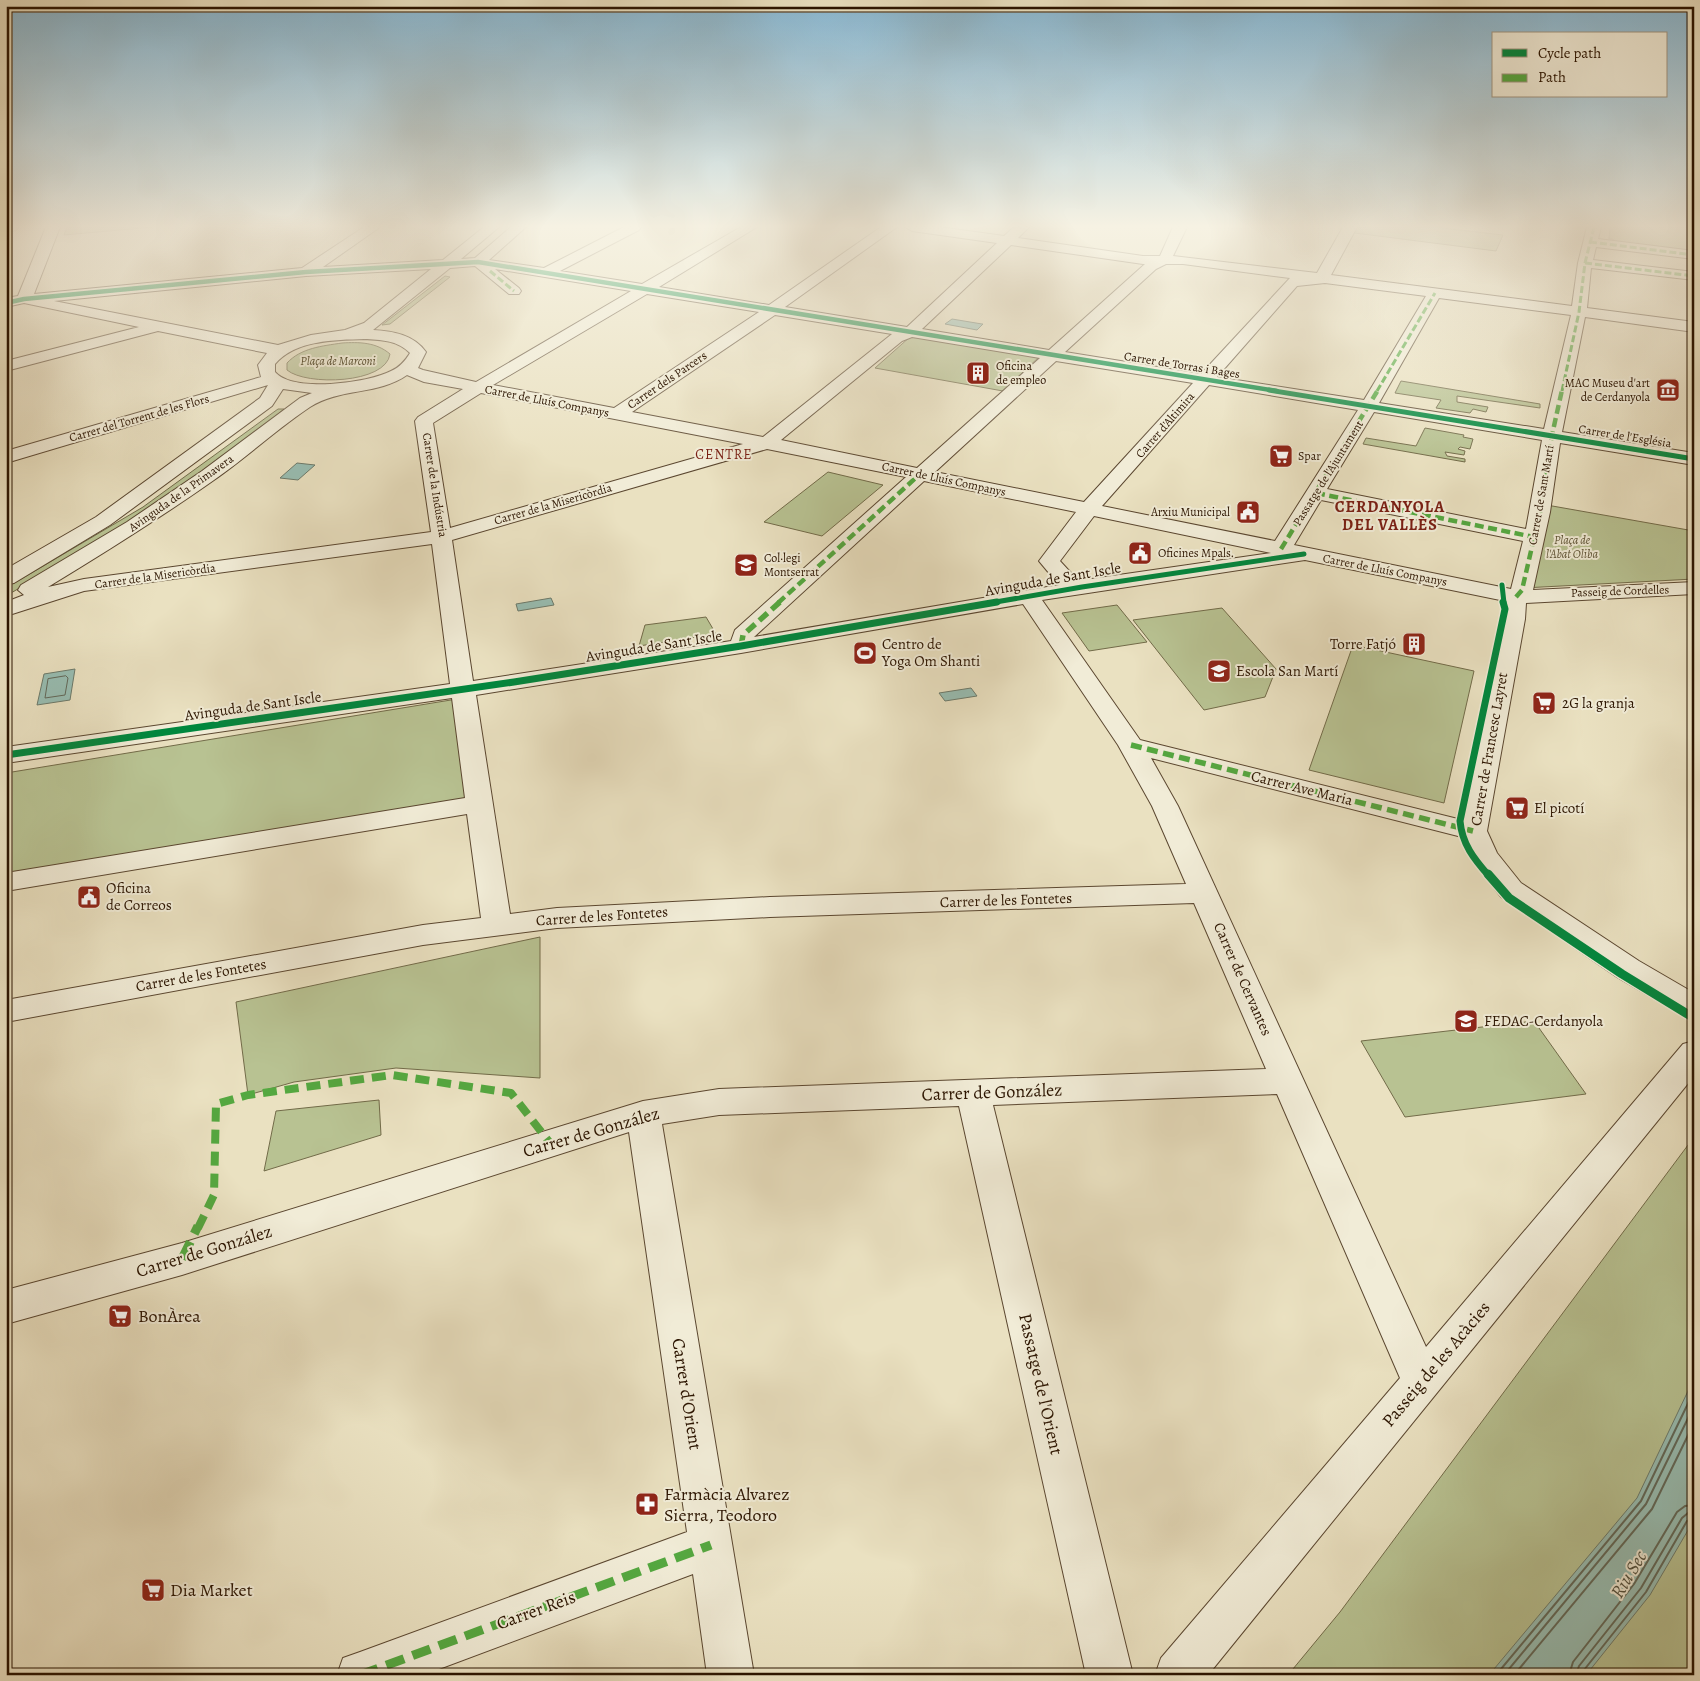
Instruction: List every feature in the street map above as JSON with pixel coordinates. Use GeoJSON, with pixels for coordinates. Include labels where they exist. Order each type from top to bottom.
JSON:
{"type":"FeatureCollection","features":[{"type":"Feature","properties":{"kind":"street"},"geometry":{"type":"LineString","coordinates":[[56,305],[282,350]]}},
{"type":"Feature","properties":{"kind":"street"},"geometry":{"type":"LineString","coordinates":[[342,335],[370,326],[396,305]]}},
{"type":"Feature","properties":{"kind":"street","name":"Carrer de la Indústria"},"geometry":{"type":"LineString","coordinates":[[497,925],[462,689],[443,536],[424,421],[478,387],[618,305]]}},
{"type":"Feature","properties":{"kind":"street","name":"Carrer de Torras i Bages"},"geometry":{"type":"LineString","coordinates":[[743,305],[1552,435]]}},
{"type":"Feature","properties":{"kind":"street","name":"Carrer dels Parcers"},"geometry":{"type":"LineString","coordinates":[[617,414],[778,305]]}},
{"type":"Feature","properties":{"kind":"street","name":"Carrer de la Misericòrdia"},"geometry":{"type":"LineString","coordinates":[[6,609],[52,593],[84,585],[443,536],[767,443],[896,338],[910,332],[938,305]]}},
{"type":"Feature","properties":{"kind":"street"},"geometry":{"type":"LineString","coordinates":[[741,646],[744,635],[1107,305]]}},
{"type":"Feature","properties":{"kind":"street","name":"Carrer d'Altimira"},"geometry":{"type":"LineString","coordinates":[[1082,587],[1064,579],[1049,561],[1089,509],[1272,305]]}},
{"type":"Feature","properties":{"kind":"street","name":"Passatge de l'Ajuntament"},"geometry":{"type":"LineString","coordinates":[[1281,549],[1428,305]]}},
{"type":"Feature","properties":{"kind":"street"},"geometry":{"type":"LineString","coordinates":[[1527,305],[1694,327]]}},
{"type":"Feature","properties":{"kind":"street","name":"Carrer de Sant Martí"},"geometry":{"type":"LineString","coordinates":[[1517,602],[1540,512],[1552,435],[1580,305]]}},
{"type":"Feature","properties":{"kind":"street"},"geometry":{"type":"LineString","coordinates":[[401,339],[384,335],[342,335],[319,338],[282,350],[271,358],[266,365],[266,373],[276,381],[306,388],[330,389],[386,379],[408,369],[417,360],[418,352],[412,344],[394,334],[396,328],[404,322]]}},
{"type":"Feature","properties":{"kind":"street"},"geometry":{"type":"LineString","coordinates":[[6,366],[160,326]]}},
{"type":"Feature","properties":{"kind":"street","name":"Carrer de Lluís Companys"},"geometry":{"type":"LineString","coordinates":[[408,369],[430,378],[767,443],[1481,590],[1517,602]]}},
{"type":"Feature","properties":{"kind":"street","name":"Carrer del Torrent de les Flors"},"geometry":{"type":"LineString","coordinates":[[6,457],[276,381]]}},
{"type":"Feature","properties":{"kind":"street","name":"Avinguda de la Primavera"},"geometry":{"type":"LineString","coordinates":[[6,578],[103,521],[266,402],[276,381]]}},
{"type":"Feature","properties":{"kind":"street","name":"Avinguda de la Primavera"},"geometry":{"type":"LineString","coordinates":[[6,604],[164,506],[209,475],[306,402],[328,393],[355,386]]}},
{"type":"Feature","properties":{"kind":"street","name":"Carrer de l'Església"},"geometry":{"type":"LineString","coordinates":[[1552,435],[1694,459]]}},
{"type":"Feature","properties":{"kind":"street"},"geometry":{"type":"LineString","coordinates":[[1316,494],[1534,537]]}},
{"type":"Feature","properties":{"kind":"street"},"geometry":{"type":"LineString","coordinates":[[1237,540],[1249,553],[1237,564]]}},
{"type":"Feature","properties":{"kind":"street","name":"Avinguda de Sant Iscle"},"geometry":{"type":"LineString","coordinates":[[6,755],[462,689],[741,646],[1082,587],[1304,554]]}},
{"type":"Feature","properties":{"kind":"street","name":"Passeig de Cordelles"},"geometry":{"type":"LineString","coordinates":[[1517,602],[1546,594],[1694,588]]}},
{"type":"Feature","properties":{"kind":"street","name":"Carrer de Cervantes"},"geometry":{"type":"LineString","coordinates":[[1029,597],[1131,745],[1165,806],[1421,1381]]}},
{"type":"Feature","properties":{"kind":"street","name":"Carrer de Francesc Layret"},"geometry":{"type":"LineString","coordinates":[[1517,602],[1473,831],[1484,856],[1511,890],[1628,969],[1694,1008]]}},
{"type":"Feature","properties":{"kind":"street","name":"Carrer Ave Maria"},"geometry":{"type":"LineString","coordinates":[[1131,745],[1473,831]]}},
{"type":"Feature","properties":{"kind":"street"},"geometry":{"type":"LineString","coordinates":[[6,882],[478,804]]}},
{"type":"Feature","properties":{"kind":"street","name":"Carrer de les Fontetes"},"geometry":{"type":"LineString","coordinates":[[6,1010],[423,935],[557,918],[770,907],[1204,893]]}},
{"type":"Feature","properties":{"kind":"street","name":"Passeig de les Acàcies"},"geometry":{"type":"LineString","coordinates":[[1178,1675],[1694,1053]]}},
{"type":"Feature","properties":{"kind":"street","name":"Carrer de González"},"geometry":{"type":"LineString","coordinates":[[6,1307],[182,1259],[643,1114],[719,1102],[1288,1081]]}},
{"type":"Feature","properties":{"kind":"street","name":"Passatge de l'Orient"},"geometry":{"type":"LineString","coordinates":[[973,1093],[1110,1675]]}},
{"type":"Feature","properties":{"kind":"street","name":"Carrer d'Orient"},"geometry":{"type":"LineString","coordinates":[[643,1114],[731,1675]]}},
{"type":"Feature","properties":{"kind":"street","name":"Carrer Reis"},"geometry":{"type":"LineString","coordinates":[[360,1675],[712,1545]]}},
{"type":"Feature","properties":{"kind":"green space"},"geometry":{"type":"Polygon","coordinates":[[[407,305],[414,305],[390,324],[382,325],[407,305]]]}},
{"type":"Feature","properties":{"kind":"green space"},"geometry":{"type":"Polygon","coordinates":[[[911,336],[1040,356],[1003,391],[875,368],[911,336]]]}},
{"type":"Feature","properties":{"kind":"green space","name":"Plaça de Marconi"},"geometry":{"type":"Polygon","coordinates":[[[342,343],[373,345],[390,354],[385,364],[375,371],[344,379],[327,380],[311,378],[297,375],[287,370],[287,363],[305,351],[342,343]]]}},
{"type":"Feature","properties":{"kind":"green space"},"geometry":{"type":"Polygon","coordinates":[[[1401,381],[1540,404],[1540,408],[1457,396],[1457,402],[1488,407],[1486,412],[1473,409],[1470,413],[1436,408],[1441,400],[1395,393],[1401,381]]]}},
{"type":"Feature","properties":{"kind":"green space"},"geometry":{"type":"Polygon","coordinates":[[[278,409],[284,409],[252,436],[184,485],[114,531],[6,596],[6,588],[143,507],[278,409]]]}},
{"type":"Feature","properties":{"kind":"green space"},"geometry":{"type":"Polygon","coordinates":[[[1425,428],[1464,435],[1463,437],[1473,439],[1470,449],[1460,447],[1458,449],[1465,451],[1464,455],[1445,452],[1447,456],[1465,459],[1465,462],[1363,444],[1366,438],[1416,446],[1425,428]]]}},
{"type":"Feature","properties":{"kind":"green space"},"geometry":{"type":"Polygon","coordinates":[[[828,472],[883,485],[822,536],[764,522],[828,472]]]}},
{"type":"Feature","properties":{"kind":"green space","name":"Plaça de l'Abat Oliba"},"geometry":{"type":"Polygon","coordinates":[[[1541,504],[1694,531],[1694,579],[1523,588],[1541,504]]]}},
{"type":"Feature","properties":{"kind":"green space"},"geometry":{"type":"Polygon","coordinates":[[[1117,605],[1147,642],[1089,651],[1062,613],[1117,605]]]}},
{"type":"Feature","properties":{"kind":"green space"},"geometry":{"type":"Polygon","coordinates":[[[1222,608],[1276,669],[1265,697],[1204,710],[1133,620],[1222,608]]]}},
{"type":"Feature","properties":{"kind":"green space"},"geometry":{"type":"Polygon","coordinates":[[[706,617],[716,634],[639,646],[645,625],[706,617]]]}},
{"type":"Feature","properties":{"kind":"green space"},"geometry":{"type":"Polygon","coordinates":[[[1353,645],[1474,671],[1444,803],[1309,770],[1353,645]]]}},
{"type":"Feature","properties":{"kind":"green space"},"geometry":{"type":"Polygon","coordinates":[[[463,698],[477,804],[6,882],[6,773],[463,698]]]}},
{"type":"Feature","properties":{"kind":"green space"},"geometry":{"type":"Polygon","coordinates":[[[540,937],[540,1078],[396,1068],[294,1082],[248,1095],[236,1002],[540,937]]]}},
{"type":"Feature","properties":{"kind":"green space"},"geometry":{"type":"Polygon","coordinates":[[[1534,1021],[1586,1094],[1405,1117],[1361,1041],[1534,1021]]]}},
{"type":"Feature","properties":{"kind":"green space"},"geometry":{"type":"Polygon","coordinates":[[[379,1100],[381,1135],[264,1171],[276,1111],[379,1100]]]}},
{"type":"Feature","properties":{"kind":"green space"},"geometry":{"type":"Polygon","coordinates":[[[1694,1137],[1694,1675],[1288,1675],[1340,1612],[1694,1137]]]}},
{"type":"Feature","properties":{"kind":"water"},"geometry":{"type":"Polygon","coordinates":[[[952,319],[983,324],[977,330],[945,324],[952,319]]]}},
{"type":"Feature","properties":{"kind":"water"},"geometry":{"type":"Polygon","coordinates":[[[297,463],[315,465],[298,480],[280,478],[297,463]]]}},
{"type":"Feature","properties":{"kind":"water"},"geometry":{"type":"Polygon","coordinates":[[[551,598],[554,605],[518,611],[516,604],[551,598]]]}},
{"type":"Feature","properties":{"kind":"water"},"geometry":{"type":"Polygon","coordinates":[[[75,669],[70,700],[37,705],[44,674],[75,669]]]}},
{"type":"Feature","properties":{"kind":"water"},"geometry":{"type":"Polygon","coordinates":[[[971,688],[977,696],[945,701],[939,693],[971,688]]]}},
{"type":"Feature","properties":{"kind":"water","name":"Riu Sec"},"geometry":{"type":"Polygon","coordinates":[[[1694,1373],[1694,1520],[1650,1595],[1586,1675],[1489,1675],[1637,1498],[1688,1391],[1694,1373]]]}},
{"type":"Feature","properties":{"kind":"marked path"},"geometry":{"type":"LineString","coordinates":[[1281,549],[1366,411],[1428,305]]}},
{"type":"Feature","properties":{"kind":"marked path"},"geometry":{"type":"LineString","coordinates":[[1516,597],[1522,590],[1540,512],[1552,435],[1580,305]]}},
{"type":"Feature","properties":{"kind":"marked path"},"geometry":{"type":"LineString","coordinates":[[741,646],[743,635],[920,474]]}},
{"type":"Feature","properties":{"kind":"marked path"},"geometry":{"type":"LineString","coordinates":[[1316,493],[1534,537]]}},
{"type":"Feature","properties":{"kind":"marked path"},"geometry":{"type":"LineString","coordinates":[[1131,745],[1473,831]]}},
{"type":"Feature","properties":{"kind":"marked path"},"geometry":{"type":"LineString","coordinates":[[182,1259],[214,1195],[216,1104],[248,1095],[392,1075],[511,1093],[550,1143]]}},
{"type":"Feature","properties":{"kind":"marked path"},"geometry":{"type":"LineString","coordinates":[[360,1675],[711,1545]]}},
{"type":"Feature","properties":{"kind":"cycle path"},"geometry":{"type":"LineString","coordinates":[[746,305],[1694,459]]}},
{"type":"Feature","properties":{"kind":"cycle path"},"geometry":{"type":"LineString","coordinates":[[6,755],[514,682],[741,646],[1082,587],[1304,554]]}},
{"type":"Feature","properties":{"kind":"cycle path"},"geometry":{"type":"LineString","coordinates":[[1502,585],[1501,590],[1505,609],[1460,821],[1461,833],[1472,857],[1509,898],[1622,974],[1694,1018]]}},
{"type":"Feature","properties":{"kind":"place","name":"Oficina de empleo"},"geometry":{"type":"Point","coordinates":[978,373]}},
{"type":"Feature","properties":{"kind":"place","name":"MAC Museu d'art de Cerdanyola"},"geometry":{"type":"Point","coordinates":[1668,390]}},
{"type":"Feature","properties":{"kind":"place","name":"Spar"},"geometry":{"type":"Point","coordinates":[1281,456]}},
{"type":"Feature","properties":{"kind":"place","name":"Arxiu Municipal"},"geometry":{"type":"Point","coordinates":[1248,512]}},
{"type":"Feature","properties":{"kind":"place","name":"Oficines Mpals."},"geometry":{"type":"Point","coordinates":[1140,553]}},
{"type":"Feature","properties":{"kind":"place","name":"Col·legi Montserrat"},"geometry":{"type":"Point","coordinates":[746,565]}},
{"type":"Feature","properties":{"kind":"place","name":"Torre Fatjó"},"geometry":{"type":"Point","coordinates":[1414,644]}},
{"type":"Feature","properties":{"kind":"place","name":"Centro de Yoga Om Shanti"},"geometry":{"type":"Point","coordinates":[865,653]}},
{"type":"Feature","properties":{"kind":"place","name":"Escola San Martí"},"geometry":{"type":"Point","coordinates":[1219,671]}},
{"type":"Feature","properties":{"kind":"place","name":"2G la granja"},"geometry":{"type":"Point","coordinates":[1544,703]}},
{"type":"Feature","properties":{"kind":"place","name":"El picotí"},"geometry":{"type":"Point","coordinates":[1517,808]}},
{"type":"Feature","properties":{"kind":"place","name":"Oficina de Correos"},"geometry":{"type":"Point","coordinates":[89,897]}},
{"type":"Feature","properties":{"kind":"place","name":"FEDAC-Cerdanyola"},"geometry":{"type":"Point","coordinates":[1466,1021]}},
{"type":"Feature","properties":{"kind":"place","name":"BonÀrea"},"geometry":{"type":"Point","coordinates":[120,1316]}},
{"type":"Feature","properties":{"kind":"place","name":"Farmàcia Alvarez Sierra, Teodoro"},"geometry":{"type":"Point","coordinates":[647,1504]}},
{"type":"Feature","properties":{"kind":"place","name":"Dia Market"},"geometry":{"type":"Point","coordinates":[153,1590]}},
{"type":"Feature","properties":{"kind":"district","name":"CENTRE"},"geometry":{"type":"Point","coordinates":[724,454]}},
{"type":"Feature","properties":{"kind":"district","name":"CERDANYOLA DEL VALLÈS"},"geometry":{"type":"Point","coordinates":[1390,515]}}]}
